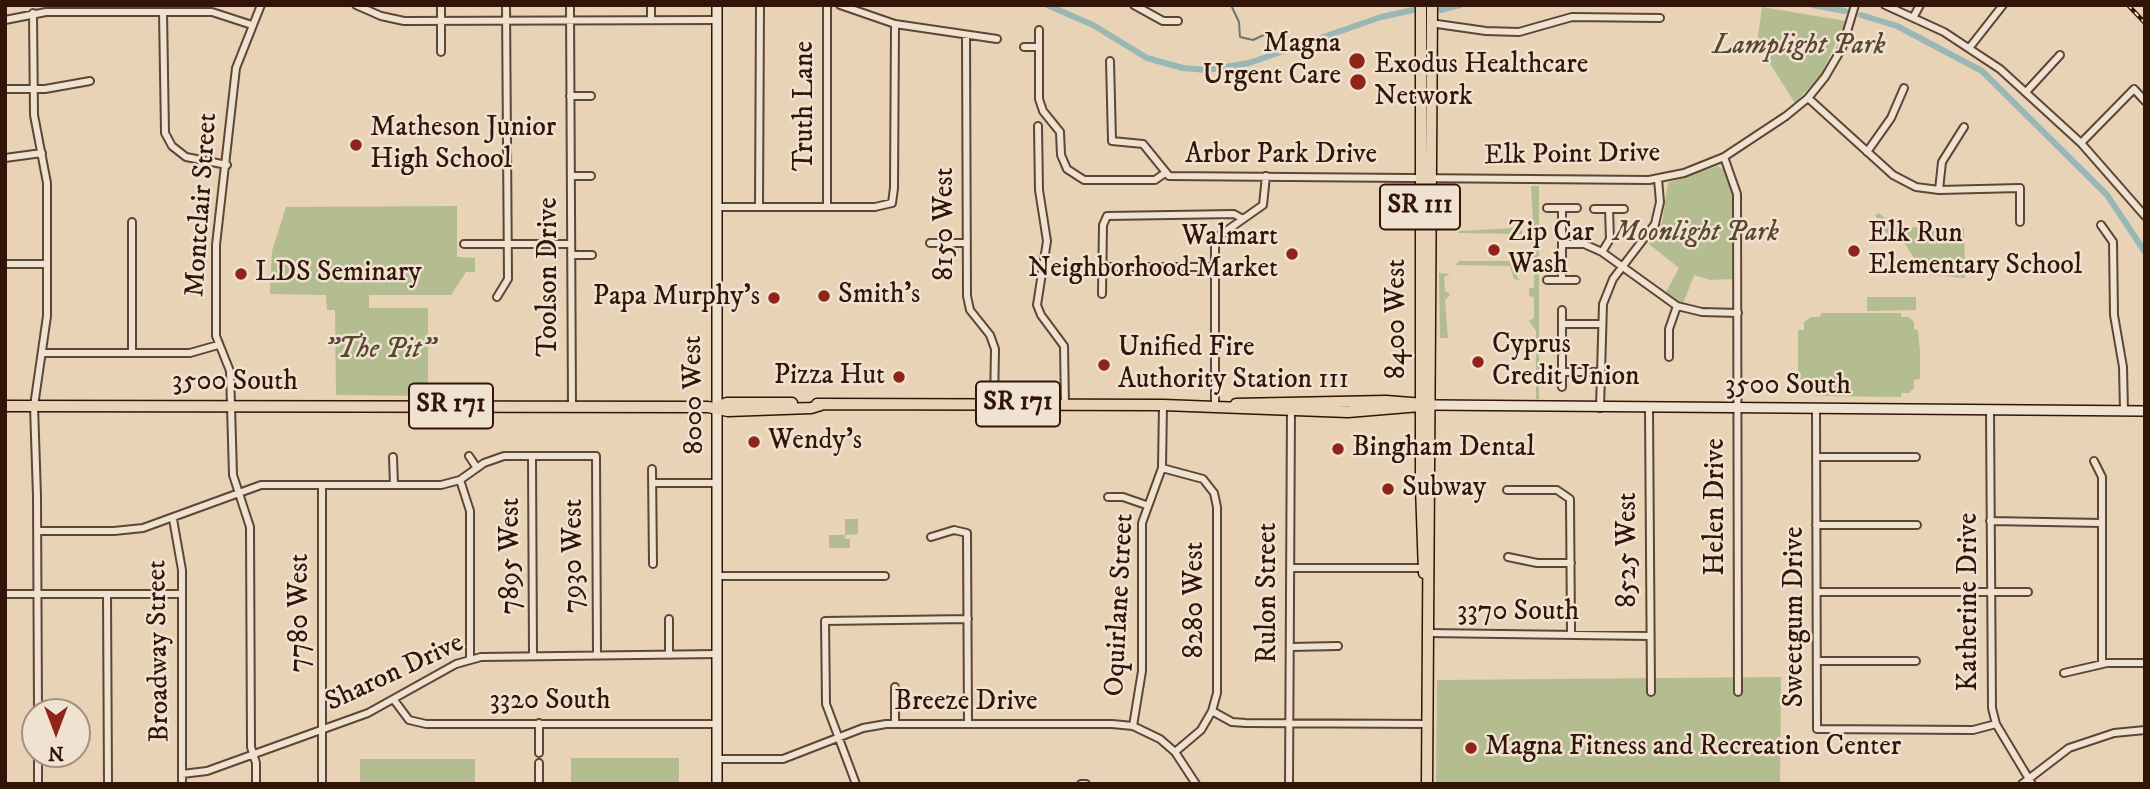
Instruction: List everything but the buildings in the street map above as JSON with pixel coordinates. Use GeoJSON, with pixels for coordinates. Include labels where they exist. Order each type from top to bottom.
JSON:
{"type":"FeatureCollection","features":[{"type":"Feature","properties":{"kind":"main road","name":"8400 West"},"geometry":{"type":"LineString","coordinates":[[1421,5],[1419,177],[1427,568],[1427,784]]}},
{"type":"Feature","properties":{"kind":"main road","name":"8400 West"},"geometry":{"type":"LineString","coordinates":[[1424,406],[1431,177],[1432,5]]}},
{"type":"Feature","properties":{"kind":"main road","name":"3500 South"},"geometry":{"type":"LineString","coordinates":[[5,406],[717,407],[727,403],[811,402],[821,405],[1424,406]]}},
{"type":"Feature","properties":{"kind":"street","name":"Montclair Street"},"geometry":{"type":"LineString","coordinates":[[256,784],[253,755],[250,527],[233,475],[230,371],[218,345],[216,245],[227,165],[234,79],[261,5]]}},
{"type":"Feature","properties":{"kind":"street"},"geometry":{"type":"LineString","coordinates":[[356,5],[393,19],[441,21],[717,20]]}},
{"type":"Feature","properties":{"kind":"street"},"geometry":{"type":"LineString","coordinates":[[441,5],[441,52]]}},
{"type":"Feature","properties":{"kind":"street"},"geometry":{"type":"LineString","coordinates":[[497,297],[508,279],[506,5]]}},
{"type":"Feature","properties":{"kind":"street","name":"Toolson Drive"},"geometry":{"type":"LineString","coordinates":[[570,5],[572,407]]}},
{"type":"Feature","properties":{"kind":"street"},"geometry":{"type":"LineString","coordinates":[[651,5],[651,20]]}},
{"type":"Feature","properties":{"kind":"street","name":"8000 West"},"geometry":{"type":"LineString","coordinates":[[717,5],[718,784]]}},
{"type":"Feature","properties":{"kind":"street"},"geometry":{"type":"LineString","coordinates":[[759,207],[760,5]]}},
{"type":"Feature","properties":{"kind":"street","name":"Truth Lane"},"geometry":{"type":"LineString","coordinates":[[827,5],[827,207]]}},
{"type":"Feature","properties":{"kind":"street"},"geometry":{"type":"LineString","coordinates":[[840,5],[895,24],[997,39]]}},
{"type":"Feature","properties":{"kind":"street"},"geometry":{"type":"LineString","coordinates":[[1134,5],[1163,22],[1178,21]]}},
{"type":"Feature","properties":{"kind":"street"},"geometry":{"type":"LineString","coordinates":[[1885,5],[1914,16],[1970,47],[2026,92],[2081,143],[2145,216]]}},
{"type":"Feature","properties":{"kind":"street"},"geometry":{"type":"LineString","coordinates":[[1914,16],[1920,5]]}},
{"type":"Feature","properties":{"kind":"street"},"geometry":{"type":"LineString","coordinates":[[1970,47],[2003,5]]}},
{"type":"Feature","properties":{"kind":"street","name":"Elk Point Drive"},"geometry":{"type":"LineString","coordinates":[[1419,177],[1658,179],[1691,171],[1724,157],[1808,98],[1834,63],[1855,6]]}},
{"type":"Feature","properties":{"kind":"street"},"geometry":{"type":"LineString","coordinates":[[163,12],[165,133],[172,146],[186,157],[227,165]]}},
{"type":"Feature","properties":{"kind":"street"},"geometry":{"type":"LineString","coordinates":[[5,20],[33,13],[220,13],[252,25]]}},
{"type":"Feature","properties":{"kind":"street"},"geometry":{"type":"LineString","coordinates":[[33,13],[34,115],[47,183],[47,316],[34,406],[38,698]]}},
{"type":"Feature","properties":{"kind":"street"},"geometry":{"type":"LineString","coordinates":[[1420,23],[1519,32],[1572,17],[1660,18]]}},
{"type":"Feature","properties":{"kind":"street"},"geometry":{"type":"LineString","coordinates":[[716,207],[875,207],[892,203],[895,24]]}},
{"type":"Feature","properties":{"kind":"street"},"geometry":{"type":"LineString","coordinates":[[1039,30],[1040,103],[1059,129],[1062,159],[1070,172],[1084,180],[1155,180],[1166,173]]}},
{"type":"Feature","properties":{"kind":"street","name":"8150 West"},"geometry":{"type":"LineString","coordinates":[[966,35],[968,304],[990,335],[995,349],[995,404]]}},
{"type":"Feature","properties":{"kind":"street"},"geometry":{"type":"LineString","coordinates":[[1024,47],[1039,47]]}},
{"type":"Feature","properties":{"kind":"street"},"geometry":{"type":"LineString","coordinates":[[2026,92],[2060,55]]}},
{"type":"Feature","properties":{"kind":"street","name":"Arbor Park Drive"},"geometry":{"type":"LineString","coordinates":[[1110,61],[1112,141],[1140,142],[1171,176],[1419,177]]}},
{"type":"Feature","properties":{"kind":"street"},"geometry":{"type":"LineString","coordinates":[[5,89],[33,89],[90,81]]}},
{"type":"Feature","properties":{"kind":"street"},"geometry":{"type":"LineString","coordinates":[[1867,152],[1891,118],[1904,88]]}},
{"type":"Feature","properties":{"kind":"street"},"geometry":{"type":"LineString","coordinates":[[2081,143],[2134,89],[2145,102]]}},
{"type":"Feature","properties":{"kind":"street"},"geometry":{"type":"LineString","coordinates":[[570,96],[591,96]]}},
{"type":"Feature","properties":{"kind":"street"},"geometry":{"type":"LineString","coordinates":[[1808,98],[1867,152],[1905,182],[1939,190],[2020,188],[2020,222]]}},
{"type":"Feature","properties":{"kind":"street"},"geometry":{"type":"LineString","coordinates":[[1038,127],[1039,190],[1046,241],[1037,305],[1041,315],[1064,346],[1065,405]]}},
{"type":"Feature","properties":{"kind":"street"},"geometry":{"type":"LineString","coordinates":[[1939,190],[1942,162],[1964,127]]}},
{"type":"Feature","properties":{"kind":"street"},"geometry":{"type":"LineString","coordinates":[[5,158],[42,153]]}},
{"type":"Feature","properties":{"kind":"street","name":"Helen Drive"},"geometry":{"type":"LineString","coordinates":[[1724,157],[1737,194],[1738,692]]}},
{"type":"Feature","properties":{"kind":"street"},"geometry":{"type":"LineString","coordinates":[[571,176],[591,176]]}},
{"type":"Feature","properties":{"kind":"street"},"geometry":{"type":"LineString","coordinates":[[1215,407],[1217,238],[1265,203],[1266,176]]}},
{"type":"Feature","properties":{"kind":"street"},"geometry":{"type":"LineString","coordinates":[[1600,408],[1600,324],[1609,289],[1621,266],[1655,224],[1660,202],[1658,179]]}},
{"type":"Feature","properties":{"kind":"street"},"geometry":{"type":"LineString","coordinates":[[1547,208],[1577,208]]}},
{"type":"Feature","properties":{"kind":"street"},"geometry":{"type":"LineString","coordinates":[[1562,208],[1562,280]]}},
{"type":"Feature","properties":{"kind":"street"},"geometry":{"type":"LineString","coordinates":[[1594,209],[1623,209]]}},
{"type":"Feature","properties":{"kind":"street"},"geometry":{"type":"LineString","coordinates":[[1602,252],[1610,239],[1609,209]]}},
{"type":"Feature","properties":{"kind":"street"},"geometry":{"type":"LineString","coordinates":[[1102,294],[1105,218],[1112,215],[1234,214],[1243,219]]}},
{"type":"Feature","properties":{"kind":"street"},"geometry":{"type":"LineString","coordinates":[[132,222],[132,353]]}},
{"type":"Feature","properties":{"kind":"street"},"geometry":{"type":"LineString","coordinates":[[2101,225],[2113,242],[2114,315],[2123,368],[2124,411]]}},
{"type":"Feature","properties":{"kind":"street"},"geometry":{"type":"LineString","coordinates":[[930,243],[967,243]]}},
{"type":"Feature","properties":{"kind":"street"},"geometry":{"type":"LineString","coordinates":[[464,244],[571,244]]}},
{"type":"Feature","properties":{"kind":"street"},"geometry":{"type":"LineString","coordinates":[[1563,244],[1584,244],[1602,252],[1677,306],[1702,312],[1738,313]]}},
{"type":"Feature","properties":{"kind":"street"},"geometry":{"type":"LineString","coordinates":[[571,255],[592,255]]}},
{"type":"Feature","properties":{"kind":"street"},"geometry":{"type":"LineString","coordinates":[[7,264],[47,264]]}},
{"type":"Feature","properties":{"kind":"street"},"geometry":{"type":"LineString","coordinates":[[1102,267],[1215,267]]}},
{"type":"Feature","properties":{"kind":"street"},"geometry":{"type":"LineString","coordinates":[[1547,280],[1576,280]]}},
{"type":"Feature","properties":{"kind":"street"},"geometry":{"type":"LineString","coordinates":[[1669,357],[1669,329],[1677,306]]}},
{"type":"Feature","properties":{"kind":"street"},"geometry":{"type":"LineString","coordinates":[[1562,310],[1562,339]]}},
{"type":"Feature","properties":{"kind":"street"},"geometry":{"type":"LineString","coordinates":[[1562,324],[1600,324]]}},
{"type":"Feature","properties":{"kind":"street"},"geometry":{"type":"LineString","coordinates":[[43,353],[190,353],[218,345]]}},
{"type":"Feature","properties":{"kind":"street"},"geometry":{"type":"LineString","coordinates":[[1562,356],[1562,387]]}},
{"type":"Feature","properties":{"kind":"street"},"geometry":{"type":"LineString","coordinates":[[1562,372],[1600,372]]}},
{"type":"Feature","properties":{"kind":"street","name":"Oquirlane Street"},"geometry":{"type":"LineString","coordinates":[[1133,726],[1141,688],[1141,543],[1146,505],[1162,468],[1163,405]]}},
{"type":"Feature","properties":{"kind":"street","name":"3500 South"},"geometry":{"type":"LineString","coordinates":[[1424,406],[2145,411]]}},
{"type":"Feature","properties":{"kind":"street","name":"Rulon Street"},"geometry":{"type":"LineString","coordinates":[[1289,784],[1291,407]]}},
{"type":"Feature","properties":{"kind":"street","name":"8525 West"},"geometry":{"type":"LineString","coordinates":[[1649,409],[1651,692]]}},
{"type":"Feature","properties":{"kind":"street","name":"Sweetgum Drive"},"geometry":{"type":"LineString","coordinates":[[1816,410],[1817,729],[1973,730],[1996,724]]}},
{"type":"Feature","properties":{"kind":"street","name":"Katherine Drive"},"geometry":{"type":"LineString","coordinates":[[1990,410],[1991,701],[1996,724],[2031,781]]}},
{"type":"Feature","properties":{"kind":"street"},"geometry":{"type":"LineString","coordinates":[[469,456],[477,468]]}},
{"type":"Feature","properties":{"kind":"street","name":"7930 West"},"geometry":{"type":"LineString","coordinates":[[532,457],[596,456],[597,655]]}},
{"type":"Feature","properties":{"kind":"street"},"geometry":{"type":"LineString","coordinates":[[393,457],[394,485]]}},
{"type":"Feature","properties":{"kind":"street"},"geometry":{"type":"LineString","coordinates":[[37,531],[129,530],[173,519],[261,485],[441,485],[460,480],[494,458],[532,457]]}},
{"type":"Feature","properties":{"kind":"street","name":"7895 West"},"geometry":{"type":"LineString","coordinates":[[532,457],[533,655]]}},
{"type":"Feature","properties":{"kind":"street"},"geometry":{"type":"LineString","coordinates":[[1816,457],[1916,457]]}},
{"type":"Feature","properties":{"kind":"street"},"geometry":{"type":"LineString","coordinates":[[2094,461],[2102,477],[2102,663]]}},
{"type":"Feature","properties":{"kind":"street","name":"8280 West"},"geometry":{"type":"LineString","coordinates":[[1162,468],[1203,479],[1216,500],[1217,682],[1212,711],[1201,730],[1175,752]]}},
{"type":"Feature","properties":{"kind":"street"},"geometry":{"type":"LineString","coordinates":[[652,469],[653,564]]}},
{"type":"Feature","properties":{"kind":"street"},"geometry":{"type":"LineString","coordinates":[[460,480],[470,512],[470,659]]}},
{"type":"Feature","properties":{"kind":"street"},"geometry":{"type":"LineString","coordinates":[[652,483],[718,483]]}},
{"type":"Feature","properties":{"kind":"street","name":"7780 West"},"geometry":{"type":"LineString","coordinates":[[322,485],[322,784]]}},
{"type":"Feature","properties":{"kind":"street"},"geometry":{"type":"LineString","coordinates":[[1507,491],[1565,492],[1570,503],[1571,633]]}},
{"type":"Feature","properties":{"kind":"street"},"geometry":{"type":"LineString","coordinates":[[1108,497],[1123,497],[1146,505]]}},
{"type":"Feature","properties":{"kind":"street","name":"Broadway Street"},"geometry":{"type":"LineString","coordinates":[[173,519],[180,552],[182,594],[182,784]]}},
{"type":"Feature","properties":{"kind":"street"},"geometry":{"type":"LineString","coordinates":[[1990,521],[2102,523]]}},
{"type":"Feature","properties":{"kind":"street"},"geometry":{"type":"LineString","coordinates":[[1816,525],[1917,525]]}},
{"type":"Feature","properties":{"kind":"street"},"geometry":{"type":"LineString","coordinates":[[931,537],[954,530],[967,533],[968,724]]}},
{"type":"Feature","properties":{"kind":"street"},"geometry":{"type":"LineString","coordinates":[[1508,557],[1537,563],[1571,563]]}},
{"type":"Feature","properties":{"kind":"street"},"geometry":{"type":"LineString","coordinates":[[1290,568],[1427,568]]}},
{"type":"Feature","properties":{"kind":"street"},"geometry":{"type":"LineString","coordinates":[[718,576],[885,576]]}},
{"type":"Feature","properties":{"kind":"street"},"geometry":{"type":"LineString","coordinates":[[1817,592],[2028,592]]}},
{"type":"Feature","properties":{"kind":"street"},"geometry":{"type":"LineString","coordinates":[[5,594],[182,594]]}},
{"type":"Feature","properties":{"kind":"street"},"geometry":{"type":"LineString","coordinates":[[107,594],[108,784]]}},
{"type":"Feature","properties":{"kind":"street"},"geometry":{"type":"LineString","coordinates":[[856,784],[823,690],[825,621],[968,619]]}},
{"type":"Feature","properties":{"kind":"street"},"geometry":{"type":"LineString","coordinates":[[669,620],[669,655]]}},
{"type":"Feature","properties":{"kind":"street","name":"3370 South"},"geometry":{"type":"LineString","coordinates":[[1427,633],[1650,636]]}},
{"type":"Feature","properties":{"kind":"street"},"geometry":{"type":"LineString","coordinates":[[1290,646],[1338,646]]}},
{"type":"Feature","properties":{"kind":"street","name":"Sharon Drive"},"geometry":{"type":"LineString","coordinates":[[182,774],[200,773],[322,730],[394,700],[443,671],[470,659],[493,655],[718,654]]}},
{"type":"Feature","properties":{"kind":"street"},"geometry":{"type":"LineString","coordinates":[[1817,661],[1916,661]]}},
{"type":"Feature","properties":{"kind":"street"},"geometry":{"type":"LineString","coordinates":[[2064,673],[2102,663],[2145,663]]}},
{"type":"Feature","properties":{"kind":"street"},"geometry":{"type":"LineString","coordinates":[[895,687],[895,724]]}},
{"type":"Feature","properties":{"kind":"street","name":"3320 South"},"geometry":{"type":"LineString","coordinates":[[394,700],[402,714],[416,723],[717,724]]}},
{"type":"Feature","properties":{"kind":"street"},"geometry":{"type":"LineString","coordinates":[[1212,711],[1232,722],[1427,724]]}},
{"type":"Feature","properties":{"kind":"street"},"geometry":{"type":"LineString","coordinates":[[539,723],[539,753]]}},
{"type":"Feature","properties":{"kind":"street","name":"Breeze Drive"},"geometry":{"type":"LineString","coordinates":[[718,759],[783,759],[872,726],[895,724],[1133,726],[1160,739],[1175,752],[1196,784]]}},
{"type":"Feature","properties":{"kind":"street"},"geometry":{"type":"LineString","coordinates":[[2022,784],[2031,781],[2069,748],[2114,733],[2145,730]]}},
{"type":"Feature","properties":{"kind":"street"},"geometry":{"type":"LineString","coordinates":[[539,784],[540,763]]}},
{"type":"Feature","properties":{"kind":"green space","name":"Lamplight Park"},"geometry":{"type":"Polygon","coordinates":[[[1762,7],[1846,21],[1821,75],[1795,103],[1757,43],[1762,7]]]}},
{"type":"Feature","properties":{"kind":"green space","name":"Moonlight Park"},"geometry":{"type":"Polygon","coordinates":[[[1718,166],[1727,172],[1733,195],[1733,279],[1710,280],[1694,275],[1683,304],[1665,294],[1679,268],[1649,244],[1662,222],[1668,183],[1718,166]]]}},
{"type":"Feature","properties":{"kind":"green space"},"geometry":{"type":"Polygon","coordinates":[[[1531,186],[1539,186],[1539,244],[1536,244],[1539,246],[1539,399],[1536,399],[1536,331],[1529,321],[1534,318],[1534,297],[1529,296],[1529,289],[1534,287],[1534,248],[1529,246],[1535,244],[1529,242],[1534,240],[1531,186]]]}},
{"type":"Feature","properties":{"kind":"green space","name":"\"The Pit\""},"geometry":{"type":"Polygon","coordinates":[[[457,206],[457,257],[475,258],[475,272],[466,272],[451,295],[369,295],[369,308],[428,308],[428,396],[336,395],[335,310],[327,310],[326,295],[270,294],[272,251],[286,207],[457,206]]]}},
{"type":"Feature","properties":{"kind":"green space"},"geometry":{"type":"Polygon","coordinates":[[[1879,213],[1895,227],[1964,228],[1965,278],[1919,274],[1914,269],[1914,258],[1897,232],[1889,237],[1875,215],[1879,213]]]}},
{"type":"Feature","properties":{"kind":"green space"},"geometry":{"type":"Polygon","coordinates":[[[1522,229],[1522,234],[1458,233],[1460,231],[1522,229]]]}},
{"type":"Feature","properties":{"kind":"green space"},"geometry":{"type":"Polygon","coordinates":[[[1459,261],[1522,262],[1522,265],[1518,265],[1517,278],[1522,281],[1514,279],[1510,266],[1456,265],[1459,261]]]}},
{"type":"Feature","properties":{"kind":"green space"},"geometry":{"type":"Polygon","coordinates":[[[1439,273],[1450,274],[1444,277],[1445,291],[1450,294],[1445,301],[1448,338],[1440,338],[1439,273]]]}},
{"type":"Feature","properties":{"kind":"green space"},"geometry":{"type":"Polygon","coordinates":[[[1867,297],[1916,297],[1916,310],[1867,311],[1867,297]]]}},
{"type":"Feature","properties":{"kind":"green space"},"geometry":{"type":"Polygon","coordinates":[[[1821,313],[1901,313],[1901,317],[1909,317],[1914,322],[1914,329],[1918,330],[1920,352],[1920,379],[1914,380],[1914,388],[1909,393],[1901,393],[1901,397],[1816,396],[1815,392],[1802,388],[1802,379],[1798,379],[1798,330],[1804,330],[1804,322],[1811,317],[1820,317],[1821,313]]]}},
{"type":"Feature","properties":{"kind":"green space"},"geometry":{"type":"Polygon","coordinates":[[[845,519],[858,519],[858,534],[845,535],[845,519]]]}},
{"type":"Feature","properties":{"kind":"green space"},"geometry":{"type":"Polygon","coordinates":[[[829,535],[845,535],[845,539],[850,539],[850,548],[829,548],[829,535]]]}},
{"type":"Feature","properties":{"kind":"green space"},"geometry":{"type":"Polygon","coordinates":[[[1781,677],[1780,784],[1436,784],[1437,680],[1781,677]]]}},
{"type":"Feature","properties":{"kind":"green space"},"geometry":{"type":"Polygon","coordinates":[[[571,758],[679,758],[679,784],[571,784],[571,758]]]}},
{"type":"Feature","properties":{"kind":"green space"},"geometry":{"type":"Polygon","coordinates":[[[360,759],[475,759],[475,784],[360,784],[360,759]]]}},
{"type":"Feature","properties":{"kind":"waterway"},"geometry":{"type":"LineString","coordinates":[[1047,5],[1093,25],[1147,58],[1183,68],[1207,70],[1249,63],[1381,17],[1413,10]]}},
{"type":"Feature","properties":{"kind":"waterway"},"geometry":{"type":"LineString","coordinates":[[1231,5],[1239,22],[1240,37],[1253,40],[1268,33],[1271,38]]}},
{"type":"Feature","properties":{"kind":"waterway"},"geometry":{"type":"LineString","coordinates":[[1441,10],[1460,5]]}},
{"type":"Feature","properties":{"kind":"waterway"},"geometry":{"type":"LineString","coordinates":[[1813,5],[1845,11]]}},
{"type":"Feature","properties":{"kind":"waterway"},"geometry":{"type":"LineString","coordinates":[[1861,15],[1897,26],[1982,71],[2107,195],[2145,252]]}},
{"type":"Feature","properties":{"kind":"railway"},"geometry":{"type":"LineString","coordinates":[[2128,5],[2145,23]]}},
{"type":"Feature","properties":{"kind":"place","name":"Magna Urgent Care"},"geometry":{"type":"Point","coordinates":[1357,61]}},
{"type":"Feature","properties":{"kind":"place","name":"Exodus Healthcare Network"},"geometry":{"type":"Point","coordinates":[1358,82]}},
{"type":"Feature","properties":{"kind":"place","name":"Matheson Junior High School"},"geometry":{"type":"Point","coordinates":[356,145]}},
{"type":"Feature","properties":{"kind":"place","name":"Zip Car Wash"},"geometry":{"type":"Point","coordinates":[1494,250]}},
{"type":"Feature","properties":{"kind":"place","name":"Elk Run Elementary School"},"geometry":{"type":"Point","coordinates":[1854,251]}},
{"type":"Feature","properties":{"kind":"place","name":"Walmart Neighborhood Market"},"geometry":{"type":"Point","coordinates":[1292,254]}},
{"type":"Feature","properties":{"kind":"place","name":"LDS Seminary"},"geometry":{"type":"Point","coordinates":[241,274]}},
{"type":"Feature","properties":{"kind":"place","name":"Smith's"},"geometry":{"type":"Point","coordinates":[824,296]}},
{"type":"Feature","properties":{"kind":"place","name":"Papa Murphy's"},"geometry":{"type":"Point","coordinates":[774,298]}},
{"type":"Feature","properties":{"kind":"place","name":"Cyprus Credit Union"},"geometry":{"type":"Point","coordinates":[1478,362]}},
{"type":"Feature","properties":{"kind":"place","name":"Unified Fire Authority Station 111"},"geometry":{"type":"Point","coordinates":[1104,365]}},
{"type":"Feature","properties":{"kind":"place","name":"Pizza Hut"},"geometry":{"type":"Point","coordinates":[899,377]}},
{"type":"Feature","properties":{"kind":"place","name":"Wendy's"},"geometry":{"type":"Point","coordinates":[754,442]}},
{"type":"Feature","properties":{"kind":"place","name":"Bingham Dental"},"geometry":{"type":"Point","coordinates":[1338,449]}},
{"type":"Feature","properties":{"kind":"place","name":"Subway"},"geometry":{"type":"Point","coordinates":[1388,489]}},
{"type":"Feature","properties":{"kind":"place","name":"Magna Fitness and Recreation Center"},"geometry":{"type":"Point","coordinates":[1471,748]}}]}
